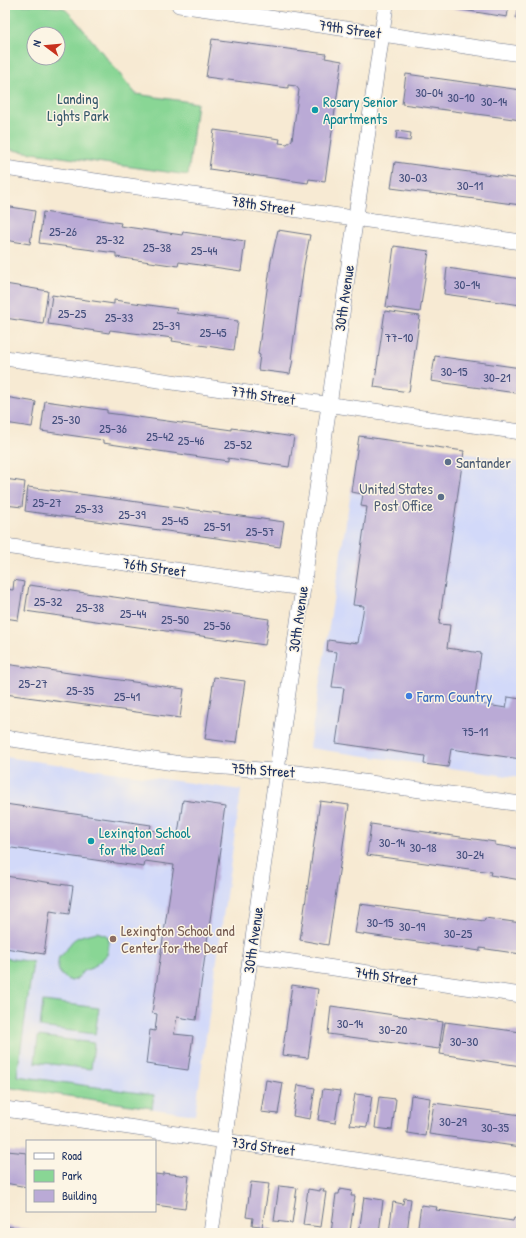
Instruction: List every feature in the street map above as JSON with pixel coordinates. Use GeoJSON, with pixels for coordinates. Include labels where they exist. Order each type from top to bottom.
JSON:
{"type":"FeatureCollection","features":[{"type":"Feature","properties":{"kind":"street","name":"79th Street"},"geometry":{"type":"LineString","coordinates":[[179,5],[521,54]]}},
{"type":"Feature","properties":{"kind":"street","name":"30th Avenue"},"geometry":{"type":"LineString","coordinates":[[211,1233],[386,5]]}},
{"type":"Feature","properties":{"kind":"street","name":"78th Street"},"geometry":{"type":"LineString","coordinates":[[5,168],[521,242]]}},
{"type":"Feature","properties":{"kind":"street","name":"77th Street"},"geometry":{"type":"LineString","coordinates":[[5,358],[521,432]]}},
{"type":"Feature","properties":{"kind":"street","name":"76th Street"},"geometry":{"type":"LineString","coordinates":[[5,546],[303,588]]}},
{"type":"Feature","properties":{"kind":"street","name":"75th Street"},"geometry":{"type":"LineString","coordinates":[[5,738],[174,763],[298,773],[521,804]]}},
{"type":"Feature","properties":{"kind":"street","name":"74th Street"},"geometry":{"type":"LineString","coordinates":[[251,956],[521,995]]}},
{"type":"Feature","properties":{"kind":"street","name":"73rd Street"},"geometry":{"type":"LineString","coordinates":[[5,1109],[521,1184]]}},
{"type":"Feature","properties":{"kind":"shaded area"},"geometry":{"type":"Polygon","coordinates":[[[359,436],[521,462],[521,778],[309,748],[359,436]]]}},
{"type":"Feature","properties":{"kind":"shaded area","name":"Lexington School and Center for the Deaf"},"geometry":{"type":"Polygon","coordinates":[[[5,757],[241,790],[195,1115],[5,1087],[5,757]]]}},
{"type":"Feature","properties":{"kind":"green space","name":"Landing Lights Park"},"geometry":{"type":"Polygon","coordinates":[[[5,5],[41,5],[64,8],[136,94],[197,103],[188,175],[5,149],[5,5]]]}},
{"type":"Feature","properties":{"kind":"green space"},"geometry":{"type":"Polygon","coordinates":[[[97,932],[106,935],[109,939],[107,955],[92,968],[83,971],[77,979],[71,981],[64,977],[58,969],[59,957],[75,939],[97,932]]]}},
{"type":"Feature","properties":{"kind":"green space"},"geometry":{"type":"Polygon","coordinates":[[[5,958],[33,962],[17,1076],[154,1095],[152,1108],[5,1087],[5,958]]]}},
{"type":"Feature","properties":{"kind":"green space"},"geometry":{"type":"Polygon","coordinates":[[[43,1001],[99,1008],[95,1034],[40,1027],[43,1001]]]}},
{"type":"Feature","properties":{"kind":"green space"},"geometry":{"type":"Polygon","coordinates":[[[38,1036],[94,1043],[91,1069],[35,1062],[38,1036]]]}},
{"type":"Feature","properties":{"kind":"building"},"geometry":{"type":"Polygon","coordinates":[[[431,5],[509,5],[507,17],[431,5]]]}},
{"type":"Feature","properties":{"kind":"building"},"geometry":{"type":"Polygon","coordinates":[[[518,5],[521,5],[521,19],[516,18],[518,5]]]}},
{"type":"Feature","properties":{"kind":"building","name":"Rosary Senior Apartments"},"geometry":{"type":"Polygon","coordinates":[[[212,39],[326,54],[325,58],[342,61],[325,181],[309,179],[308,183],[209,169],[214,130],[280,139],[279,143],[287,144],[292,140],[299,90],[296,86],[288,85],[288,88],[206,77],[212,39]]]}},
{"type":"Feature","properties":{"kind":"building"},"geometry":{"type":"Polygon","coordinates":[[[406,74],[521,90],[521,120],[402,104],[406,74]]]}},
{"type":"Feature","properties":{"kind":"building"},"geometry":{"type":"Polygon","coordinates":[[[397,131],[411,133],[410,141],[396,139],[397,131]]]}},
{"type":"Feature","properties":{"kind":"building"},"geometry":{"type":"Polygon","coordinates":[[[395,162],[521,179],[521,205],[391,188],[395,162]]]}},
{"type":"Feature","properties":{"kind":"building"},"geometry":{"type":"Polygon","coordinates":[[[5,206],[35,211],[30,244],[5,240],[5,206]]]}},
{"type":"Feature","properties":{"kind":"building"},"geometry":{"type":"Polygon","coordinates":[[[43,212],[121,223],[120,226],[182,235],[183,232],[245,241],[241,271],[179,262],[178,266],[116,257],[116,253],[39,243],[43,212]]]}},
{"type":"Feature","properties":{"kind":"building"},"geometry":{"type":"Polygon","coordinates":[[[278,230],[310,235],[304,265],[290,374],[258,370],[260,355],[258,354],[271,261],[278,230]]]}},
{"type":"Feature","properties":{"kind":"building"},"geometry":{"type":"Polygon","coordinates":[[[394,246],[429,251],[420,312],[386,307],[394,246]]]}},
{"type":"Feature","properties":{"kind":"building"},"geometry":{"type":"Polygon","coordinates":[[[447,268],[521,279],[521,305],[444,294],[447,268]]]}},
{"type":"Feature","properties":{"kind":"building"},"geometry":{"type":"Polygon","coordinates":[[[5,284],[48,291],[43,324],[5,318],[5,284]]]}},
{"type":"Feature","properties":{"kind":"building"},"geometry":{"type":"Polygon","coordinates":[[[52,295],[114,304],[114,300],[177,309],[176,313],[238,321],[234,350],[172,341],[173,338],[110,330],[109,333],[48,324],[52,295]]]}},
{"type":"Feature","properties":{"kind":"building"},"geometry":{"type":"Polygon","coordinates":[[[385,311],[420,316],[409,392],[374,387],[385,311]]]}},
{"type":"Feature","properties":{"kind":"building"},"geometry":{"type":"Polygon","coordinates":[[[435,356],[521,368],[521,390],[517,389],[516,393],[431,381],[435,356]]]}},
{"type":"Feature","properties":{"kind":"building"},"geometry":{"type":"Polygon","coordinates":[[[5,397],[36,402],[32,427],[5,423],[5,397]]]}},
{"type":"Feature","properties":{"kind":"building"},"geometry":{"type":"Polygon","coordinates":[[[45,401],[107,410],[107,413],[294,437],[289,467],[228,458],[228,461],[103,443],[103,440],[41,431],[45,401]]]}},
{"type":"Feature","properties":{"kind":"building"},"geometry":{"type":"Polygon","coordinates":[[[359,436],[464,451],[439,624],[450,625],[447,648],[481,653],[474,703],[506,708],[508,697],[521,699],[521,759],[451,749],[448,767],[424,764],[425,756],[336,743],[344,688],[332,687],[337,652],[327,651],[328,640],[358,643],[364,606],[353,605],[367,507],[361,506],[363,494],[351,492],[359,436]]]}},
{"type":"Feature","properties":{"kind":"building"},"geometry":{"type":"Polygon","coordinates":[[[5,479],[25,482],[22,507],[5,505],[5,479]]]}},
{"type":"Feature","properties":{"kind":"building"},"geometry":{"type":"Polygon","coordinates":[[[28,487],[284,522],[280,547],[25,511],[28,487]]]}},
{"type":"Feature","properties":{"kind":"building"},"geometry":{"type":"Polygon","coordinates":[[[14,580],[24,582],[18,620],[5,618],[5,589],[13,590],[14,580]]]}},
{"type":"Feature","properties":{"kind":"building"},"geometry":{"type":"Polygon","coordinates":[[[29,585],[269,619],[265,645],[25,611],[29,585]]]}},
{"type":"Feature","properties":{"kind":"building"},"geometry":{"type":"Polygon","coordinates":[[[5,664],[184,689],[180,718],[5,694],[5,664]]]}},
{"type":"Feature","properties":{"kind":"building"},"geometry":{"type":"Polygon","coordinates":[[[214,677],[245,681],[236,743],[205,739],[214,677]]]}},
{"type":"Feature","properties":{"kind":"building"},"geometry":{"type":"Polygon","coordinates":[[[183,800],[226,806],[196,1020],[177,1017],[174,1034],[193,1036],[188,1070],[146,1064],[150,1030],[155,1031],[157,1014],[152,1013],[174,865],[145,861],[144,867],[5,847],[5,804],[151,825],[150,830],[178,834],[183,800]]]}},
{"type":"Feature","properties":{"kind":"building"},"geometry":{"type":"Polygon","coordinates":[[[320,801],[349,805],[328,945],[300,940],[320,801]]]}},
{"type":"Feature","properties":{"kind":"building"},"geometry":{"type":"Polygon","coordinates":[[[371,824],[495,842],[495,845],[521,849],[521,880],[490,875],[491,872],[367,855],[371,824]]]}},
{"type":"Feature","properties":{"kind":"building"},"geometry":{"type":"Polygon","coordinates":[[[5,876],[73,886],[69,914],[50,911],[44,954],[5,948],[5,876]]]}},
{"type":"Feature","properties":{"kind":"building"},"geometry":{"type":"Polygon","coordinates":[[[360,904],[484,921],[485,918],[521,923],[521,954],[480,948],[480,951],[355,933],[360,904]]]}},
{"type":"Feature","properties":{"kind":"building"},"geometry":{"type":"Polygon","coordinates":[[[292,985],[318,989],[308,1058],[282,1055],[292,985]]]}},
{"type":"Feature","properties":{"kind":"building"},"geometry":{"type":"Polygon","coordinates":[[[331,1006],[443,1022],[439,1049],[328,1034],[331,1006]]]}},
{"type":"Feature","properties":{"kind":"building"},"geometry":{"type":"Polygon","coordinates":[[[445,1022],[521,1032],[521,1066],[440,1054],[445,1022]]]}},
{"type":"Feature","properties":{"kind":"building"},"geometry":{"type":"Polygon","coordinates":[[[266,1080],[283,1083],[278,1114],[261,1112],[266,1080]]]}},
{"type":"Feature","properties":{"kind":"building"},"geometry":{"type":"Polygon","coordinates":[[[298,1085],[315,1088],[310,1119],[293,1116],[298,1085]]]}},
{"type":"Feature","properties":{"kind":"building"},"geometry":{"type":"Polygon","coordinates":[[[323,1089],[340,1091],[335,1123],[318,1120],[323,1089]]]}},
{"type":"Feature","properties":{"kind":"building"},"geometry":{"type":"Polygon","coordinates":[[[355,1094],[372,1096],[367,1127],[350,1125],[355,1094]]]}},
{"type":"Feature","properties":{"kind":"building"},"geometry":{"type":"Polygon","coordinates":[[[411,1095],[430,1098],[425,1136],[407,1133],[411,1095]]]}},
{"type":"Feature","properties":{"kind":"building"},"geometry":{"type":"Polygon","coordinates":[[[379,1097],[396,1099],[392,1130],[375,1128],[379,1097]]]}},
{"type":"Feature","properties":{"kind":"building"},"geometry":{"type":"Polygon","coordinates":[[[434,1103],[521,1115],[521,1147],[429,1134],[434,1103]]]}},
{"type":"Feature","properties":{"kind":"building"},"geometry":{"type":"Polygon","coordinates":[[[7,1151],[26,1153],[26,1187],[5,1183],[5,1153],[7,1153],[7,1151]]]}},
{"type":"Feature","properties":{"kind":"building"},"geometry":{"type":"Polygon","coordinates":[[[163,1173],[189,1176],[185,1209],[156,1205],[156,1174],[163,1175],[163,1173]]]}},
{"type":"Feature","properties":{"kind":"building"},"geometry":{"type":"Polygon","coordinates":[[[251,1182],[269,1184],[262,1227],[270,1228],[269,1233],[259,1233],[260,1226],[252,1225],[253,1218],[246,1217],[251,1182]]]}},
{"type":"Feature","properties":{"kind":"building"},"geometry":{"type":"Polygon","coordinates":[[[279,1186],[297,1188],[292,1223],[274,1221],[279,1186]]]}},
{"type":"Feature","properties":{"kind":"building"},"geometry":{"type":"Polygon","coordinates":[[[308,1189],[320,1191],[320,1189],[324,1189],[323,1192],[326,1192],[321,1227],[303,1225],[308,1189]]]}},
{"type":"Feature","properties":{"kind":"building"},"geometry":{"type":"Polygon","coordinates":[[[340,1189],[352,1191],[351,1196],[355,1196],[350,1231],[347,1230],[347,1233],[331,1233],[336,1194],[339,1194],[340,1189]]]}},
{"type":"Feature","properties":{"kind":"building"},"geometry":{"type":"Polygon","coordinates":[[[364,1197],[383,1200],[379,1233],[359,1233],[364,1197]]]}},
{"type":"Feature","properties":{"kind":"building"},"geometry":{"type":"Polygon","coordinates":[[[404,1198],[411,1199],[407,1233],[389,1233],[393,1202],[403,1204],[404,1198]]]}},
{"type":"Feature","properties":{"kind":"building"},"geometry":{"type":"Polygon","coordinates":[[[421,1205],[437,1207],[436,1210],[513,1221],[514,1218],[521,1219],[521,1233],[417,1233],[421,1205]]]}},
{"type":"Feature","properties":{"kind":"building"},"geometry":{"type":"Polygon","coordinates":[[[5,1226],[47,1232],[47,1233],[5,1233],[5,1226]]]}},
{"type":"Feature","properties":{"kind":"place","name":"Rosary Senior Apartments"},"geometry":{"type":"Point","coordinates":[315,110]}},
{"type":"Feature","properties":{"kind":"place","name":"Santander"},"geometry":{"type":"Point","coordinates":[448,462]}},
{"type":"Feature","properties":{"kind":"place","name":"United States Post Office"},"geometry":{"type":"Point","coordinates":[441,497]}},
{"type":"Feature","properties":{"kind":"place","name":"Farm Country"},"geometry":{"type":"Point","coordinates":[409,696]}},
{"type":"Feature","properties":{"kind":"place","name":"Lexington School for the Deaf"},"geometry":{"type":"Point","coordinates":[91,841]}},
{"type":"Feature","properties":{"kind":"place","name":"Lexington School and Center for the Deaf"},"geometry":{"type":"Point","coordinates":[113,939]}}]}
